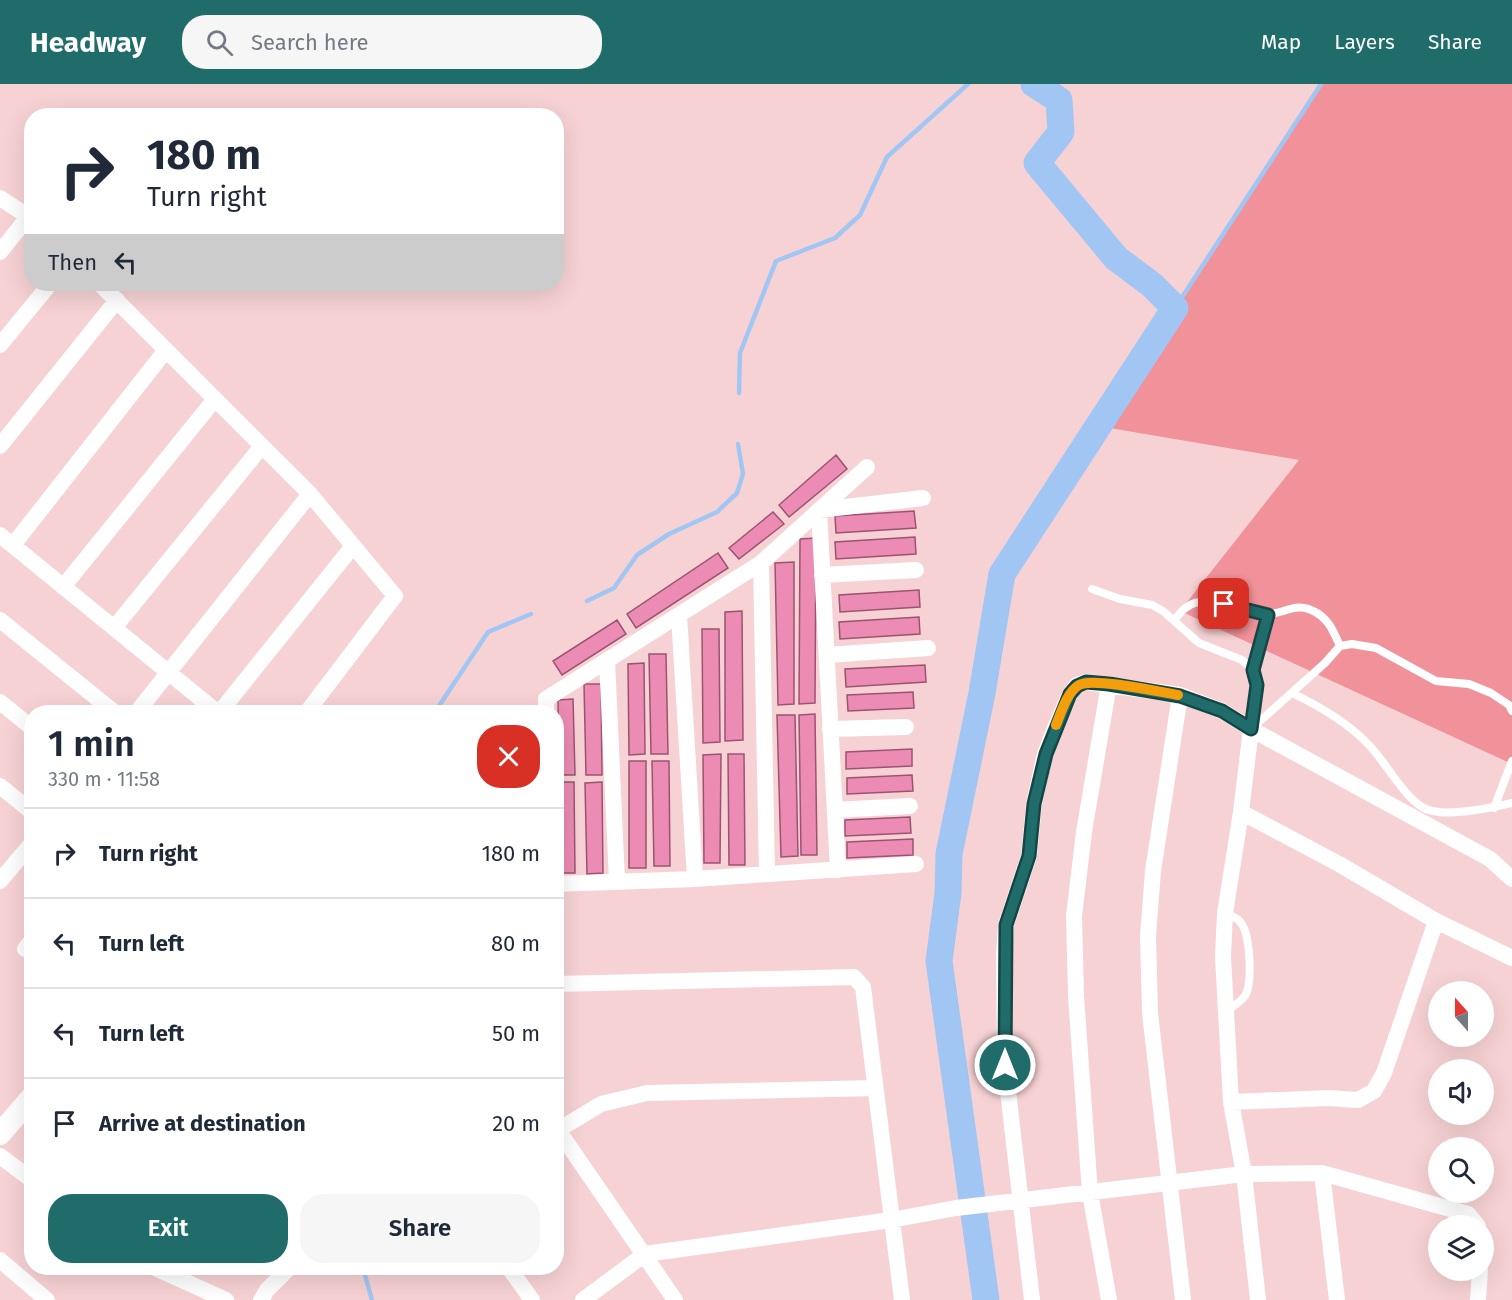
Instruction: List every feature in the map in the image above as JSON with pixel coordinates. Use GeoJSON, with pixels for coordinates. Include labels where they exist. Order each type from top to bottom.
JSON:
{"type":"FeatureCollection","features":[{"type":"Feature","properties":{"kind":"main road"},"geometry":{"type":"LineString","coordinates":[[0,1134],[24,1106]]}},
{"type":"Feature","properties":{"kind":"street"},"geometry":{"type":"LineString","coordinates":[[0,198],[24,214]]}},
{"type":"Feature","properties":{"kind":"street"},"geometry":{"type":"LineString","coordinates":[[0,252],[24,225]]}},
{"type":"Feature","properties":{"kind":"street"},"geometry":{"type":"LineString","coordinates":[[0,345],[44,291]]}},
{"type":"Feature","properties":{"kind":"street"},"geometry":{"type":"LineString","coordinates":[[107,291],[310,495],[395,596],[312,705]]}},
{"type":"Feature","properties":{"kind":"street"},"geometry":{"type":"LineString","coordinates":[[0,446],[117,300]]}},
{"type":"Feature","properties":{"kind":"street"},"geometry":{"type":"LineString","coordinates":[[166,350],[6,540],[210,705]]}},
{"type":"Feature","properties":{"kind":"street"},"geometry":{"type":"LineString","coordinates":[[63,587],[215,399]]}},
{"type":"Feature","properties":{"kind":"street"},"geometry":{"type":"LineString","coordinates":[[114,628],[262,446]]}},
{"type":"Feature","properties":{"kind":"street"},"geometry":{"type":"LineString","coordinates":[[546,705],[546,699],[761,563],[867,467]]}},
{"type":"Feature","properties":{"kind":"street"},"geometry":{"type":"LineString","coordinates":[[142,705],[310,495]]}},
{"type":"Feature","properties":{"kind":"street"},"geometry":{"type":"LineString","coordinates":[[819,510],[923,498]]}},
{"type":"Feature","properties":{"kind":"street"},"geometry":{"type":"LineString","coordinates":[[819,510],[838,870]]}},
{"type":"Feature","properties":{"kind":"street"},"geometry":{"type":"LineString","coordinates":[[225,705],[353,546]]}},
{"type":"Feature","properties":{"kind":"street"},"geometry":{"type":"LineString","coordinates":[[761,563],[767,874]]}},
{"type":"Feature","properties":{"kind":"street"},"geometry":{"type":"LineString","coordinates":[[822,575],[916,570]]}},
{"type":"Feature","properties":{"kind":"street"},"geometry":{"type":"LineString","coordinates":[[679,615],[695,879]]}},
{"type":"Feature","properties":{"kind":"street"},"geometry":{"type":"LineString","coordinates":[[0,620],[105,705]]}},
{"type":"Feature","properties":{"kind":"street"},"geometry":{"type":"LineString","coordinates":[[827,655],[928,648]]}},
{"type":"Feature","properties":{"kind":"street"},"geometry":{"type":"LineString","coordinates":[[607,660],[617,881]]}},
{"type":"Feature","properties":{"kind":"street"},"geometry":{"type":"LineString","coordinates":[[1032,1300],[1005,1065],[1006,925],[1029,856],[1034,804],[1046,754],[1062,710],[1077,686],[1086,682],[1109,684],[1180,696],[1222,711],[1490,859],[1512,879]]}},
{"type":"Feature","properties":{"kind":"street"},"geometry":{"type":"LineString","coordinates":[[1109,684],[1084,832],[1074,916],[1076,996],[1090,1193],[1109,1300]]}},
{"type":"Feature","properties":{"kind":"street"},"geometry":{"type":"LineString","coordinates":[[1180,696],[1153,871],[1148,936],[1150,1013],[1183,1300]]}},
{"type":"Feature","properties":{"kind":"street"},"geometry":{"type":"LineString","coordinates":[[0,702],[24,722]]}},
{"type":"Feature","properties":{"kind":"street"},"geometry":{"type":"LineString","coordinates":[[831,729],[906,727]]}},
{"type":"Feature","properties":{"kind":"street"},"geometry":{"type":"LineString","coordinates":[[1251,729],[1225,913],[1223,957],[1232,1102],[1244,1174],[1258,1300]]}},
{"type":"Feature","properties":{"kind":"street"},"geometry":{"type":"LineString","coordinates":[[0,786],[24,806]]}},
{"type":"Feature","properties":{"kind":"street"},"geometry":{"type":"LineString","coordinates":[[835,810],[910,806]]}},
{"type":"Feature","properties":{"kind":"street"},"geometry":{"type":"LineString","coordinates":[[1241,812],[1339,864],[1436,921],[1512,958]]}},
{"type":"Feature","properties":{"kind":"street"},"geometry":{"type":"LineString","coordinates":[[0,881],[24,852]]}},
{"type":"Feature","properties":{"kind":"street"},"geometry":{"type":"LineString","coordinates":[[564,884],[695,879],[916,864]]}},
{"type":"Feature","properties":{"kind":"street"},"geometry":{"type":"LineString","coordinates":[[1232,1102],[1328,1098],[1358,1100],[1374,1091],[1384,1073],[1436,921]]}},
{"type":"Feature","properties":{"kind":"street"},"geometry":{"type":"LineString","coordinates":[[564,984],[854,977],[863,987],[902,1300]]}},
{"type":"Feature","properties":{"kind":"street"},"geometry":{"type":"LineString","coordinates":[[564,1124],[601,1104],[647,1093],[875,1088]]}},
{"type":"Feature","properties":{"kind":"street"},"geometry":{"type":"LineString","coordinates":[[564,1138],[675,1300]]}},
{"type":"Feature","properties":{"kind":"street"},"geometry":{"type":"LineString","coordinates":[[0,1156],[24,1174]]}},
{"type":"Feature","properties":{"kind":"street"},"geometry":{"type":"LineString","coordinates":[[1322,1173],[1337,1300]]}},
{"type":"Feature","properties":{"kind":"street"},"geometry":{"type":"LineString","coordinates":[[583,1300],[645,1254],[891,1220],[956,1208],[1244,1174],[1322,1173],[1469,1215]]}},
{"type":"Feature","properties":{"kind":"street"},"geometry":{"type":"LineString","coordinates":[[0,1260],[47,1300]]}},
{"type":"Feature","properties":{"kind":"street"},"geometry":{"type":"LineString","coordinates":[[171,1275],[226,1300]]}},
{"type":"Feature","properties":{"kind":"street"},"geometry":{"type":"LineString","coordinates":[[261,1300],[267,1290],[282,1275]]}},
{"type":"Feature","properties":{"kind":"street"},"geometry":{"type":"LineString","coordinates":[[514,1275],[532,1300]]}},
{"type":"Feature","properties":{"kind":"street"},"geometry":{"type":"LineString","coordinates":[[1478,1300],[1479,1281]]}},
{"type":"Feature","properties":{"kind":"lane"},"geometry":{"type":"LineString","coordinates":[[1092,589],[1120,599],[1152,605],[1174,620],[1199,643],[1242,660],[1253,670]]}},
{"type":"Feature","properties":{"kind":"lane"},"geometry":{"type":"LineString","coordinates":[[1174,620],[1187,606],[1211,602],[1268,615],[1289,608],[1315,611],[1331,626],[1340,646]]}},
{"type":"Feature","properties":{"kind":"lane"},"geometry":{"type":"LineString","coordinates":[[1251,729],[1257,685],[1253,670],[1268,615]]}},
{"type":"Feature","properties":{"kind":"lane"},"geometry":{"type":"LineString","coordinates":[[1251,729],[1325,663],[1340,646],[1352,644],[1376,648],[1436,681],[1469,684],[1491,693],[1509,705],[1512,711]]}},
{"type":"Feature","properties":{"kind":"lane"},"geometry":{"type":"LineString","coordinates":[[1292,693],[1324,709],[1368,744],[1422,807],[1440,813],[1494,808],[1512,803]]}},
{"type":"Feature","properties":{"kind":"lane"},"geometry":{"type":"LineString","coordinates":[[1494,808],[1512,761]]}},
{"type":"Feature","properties":{"kind":"lane"},"geometry":{"type":"LineString","coordinates":[[1225,913],[1238,918],[1243,924],[1247,935],[1249,958],[1249,985],[1245,996],[1227,1012]]}},
{"type":"Feature","properties":{"kind":"shaded area"},"geometry":{"type":"Polygon","coordinates":[[[1321,84],[1512,84],[1512,764],[1180,611],[1299,460],[1098,426],[1321,84]]]}},
{"type":"Feature","properties":{"kind":"building"},"geometry":{"type":"Polygon","coordinates":[[[836,455],[847,469],[789,517],[779,505],[836,455]]]}},
{"type":"Feature","properties":{"kind":"building"},"geometry":{"type":"Polygon","coordinates":[[[914,511],[916,528],[836,533],[835,516],[914,511]]]}},
{"type":"Feature","properties":{"kind":"building"},"geometry":{"type":"Polygon","coordinates":[[[773,512],[784,524],[739,559],[729,548],[773,512]]]}},
{"type":"Feature","properties":{"kind":"building"},"geometry":{"type":"Polygon","coordinates":[[[915,537],[916,554],[836,559],[835,542],[915,537]]]}},
{"type":"Feature","properties":{"kind":"building"},"geometry":{"type":"Polygon","coordinates":[[[816,538],[815,703],[799,704],[800,539],[816,538]]]}},
{"type":"Feature","properties":{"kind":"building"},"geometry":{"type":"Polygon","coordinates":[[[718,553],[728,568],[636,628],[627,614],[718,553]]]}},
{"type":"Feature","properties":{"kind":"building"},"geometry":{"type":"Polygon","coordinates":[[[794,562],[794,704],[778,705],[775,563],[794,562]]]}},
{"type":"Feature","properties":{"kind":"building"},"geometry":{"type":"Polygon","coordinates":[[[919,590],[920,607],[840,612],[839,595],[919,590]]]}},
{"type":"Feature","properties":{"kind":"building"},"geometry":{"type":"Polygon","coordinates":[[[742,611],[743,740],[725,741],[725,612],[742,611]]]}},
{"type":"Feature","properties":{"kind":"building"},"geometry":{"type":"Polygon","coordinates":[[[919,617],[920,634],[840,639],[839,622],[919,617]]]}},
{"type":"Feature","properties":{"kind":"building"},"geometry":{"type":"Polygon","coordinates":[[[617,620],[626,634],[562,675],[553,661],[617,620]]]}},
{"type":"Feature","properties":{"kind":"building"},"geometry":{"type":"Polygon","coordinates":[[[702,629],[719,629],[720,742],[703,743],[702,629]]]}},
{"type":"Feature","properties":{"kind":"building"},"geometry":{"type":"Polygon","coordinates":[[[649,654],[666,654],[668,754],[651,754],[649,654]]]}},
{"type":"Feature","properties":{"kind":"building"},"geometry":{"type":"Polygon","coordinates":[[[644,663],[645,754],[629,755],[628,664],[644,663]]]}},
{"type":"Feature","properties":{"kind":"building"},"geometry":{"type":"Polygon","coordinates":[[[925,665],[926,682],[846,687],[845,669],[925,665]]]}},
{"type":"Feature","properties":{"kind":"building"},"geometry":{"type":"Polygon","coordinates":[[[584,684],[601,684],[602,775],[586,775],[584,684]]]}},
{"type":"Feature","properties":{"kind":"building"},"geometry":{"type":"Polygon","coordinates":[[[913,692],[914,708],[848,711],[847,695],[913,692]]]}},
{"type":"Feature","properties":{"kind":"building"},"geometry":{"type":"Polygon","coordinates":[[[573,699],[575,775],[564,775],[564,705],[558,705],[558,700],[573,699]]]}},
{"type":"Feature","properties":{"kind":"building"},"geometry":{"type":"Polygon","coordinates":[[[815,714],[817,855],[801,855],[799,715],[815,714]]]}},
{"type":"Feature","properties":{"kind":"building"},"geometry":{"type":"Polygon","coordinates":[[[777,715],[795,715],[798,856],[781,857],[777,715]]]}},
{"type":"Feature","properties":{"kind":"building"},"geometry":{"type":"Polygon","coordinates":[[[912,749],[912,766],[846,769],[846,752],[912,749]]]}},
{"type":"Feature","properties":{"kind":"building"},"geometry":{"type":"Polygon","coordinates":[[[721,754],[720,863],[704,863],[703,755],[721,754]]]}},
{"type":"Feature","properties":{"kind":"building"},"geometry":{"type":"Polygon","coordinates":[[[728,754],[744,754],[745,865],[729,865],[728,754]]]}},
{"type":"Feature","properties":{"kind":"building"},"geometry":{"type":"Polygon","coordinates":[[[629,761],[646,761],[646,868],[629,868],[629,761]]]}},
{"type":"Feature","properties":{"kind":"building"},"geometry":{"type":"Polygon","coordinates":[[[652,761],[669,761],[670,866],[654,866],[652,761]]]}},
{"type":"Feature","properties":{"kind":"building"},"geometry":{"type":"Polygon","coordinates":[[[912,775],[913,791],[847,794],[847,778],[912,775]]]}},
{"type":"Feature","properties":{"kind":"building"},"geometry":{"type":"Polygon","coordinates":[[[564,782],[574,782],[575,873],[564,873],[564,782]]]}},
{"type":"Feature","properties":{"kind":"building"},"geometry":{"type":"Polygon","coordinates":[[[602,782],[603,873],[587,874],[585,783],[602,782]]]}},
{"type":"Feature","properties":{"kind":"building"},"geometry":{"type":"Polygon","coordinates":[[[910,817],[911,833],[845,836],[845,820],[910,817]]]}},
{"type":"Feature","properties":{"kind":"building"},"geometry":{"type":"Polygon","coordinates":[[[913,839],[913,855],[847,858],[847,842],[913,839]]]}},
{"type":"Feature","properties":{"kind":"waterway"},"geometry":{"type":"LineString","coordinates":[[739,393],[740,353],[776,261],[835,238],[860,215],[887,157],[968,84]]}},
{"type":"Feature","properties":{"kind":"waterway"},"geometry":{"type":"LineString","coordinates":[[986,1300],[939,961],[948,893],[949,854],[982,693],[1002,574],[1175,308],[1152,285],[1116,258],[1037,163],[1061,132],[1059,100],[1034,84]]}},
{"type":"Feature","properties":{"kind":"waterway"},"geometry":{"type":"LineString","coordinates":[[1175,308],[1321,84]]}},
{"type":"Feature","properties":{"kind":"waterway"},"geometry":{"type":"LineString","coordinates":[[587,601],[614,588],[637,555],[669,534],[717,512],[737,493],[743,474],[738,444]]}},
{"type":"Feature","properties":{"kind":"waterway"},"geometry":{"type":"LineString","coordinates":[[440,705],[488,632],[531,614]]}},
{"type":"Feature","properties":{"kind":"waterway"},"geometry":{"type":"LineString","coordinates":[[365,1275],[372,1300]]}},
{"type":"Feature","properties":{"kind":"slow traffic"},"geometry":{"type":"LineString","coordinates":[[1056,725],[1070,694],[1077,686],[1086,682],[1178,695]]}},
{"type":"Feature","properties":{"kind":"route"},"geometry":{"type":"LineString","coordinates":[[1005,1065],[1006,925],[1029,856],[1034,804],[1046,754],[1062,710],[1077,686],[1086,682],[1109,684],[1180,696],[1222,711],[1251,729],[1257,685],[1253,670],[1268,615],[1224,604]]}}]}
